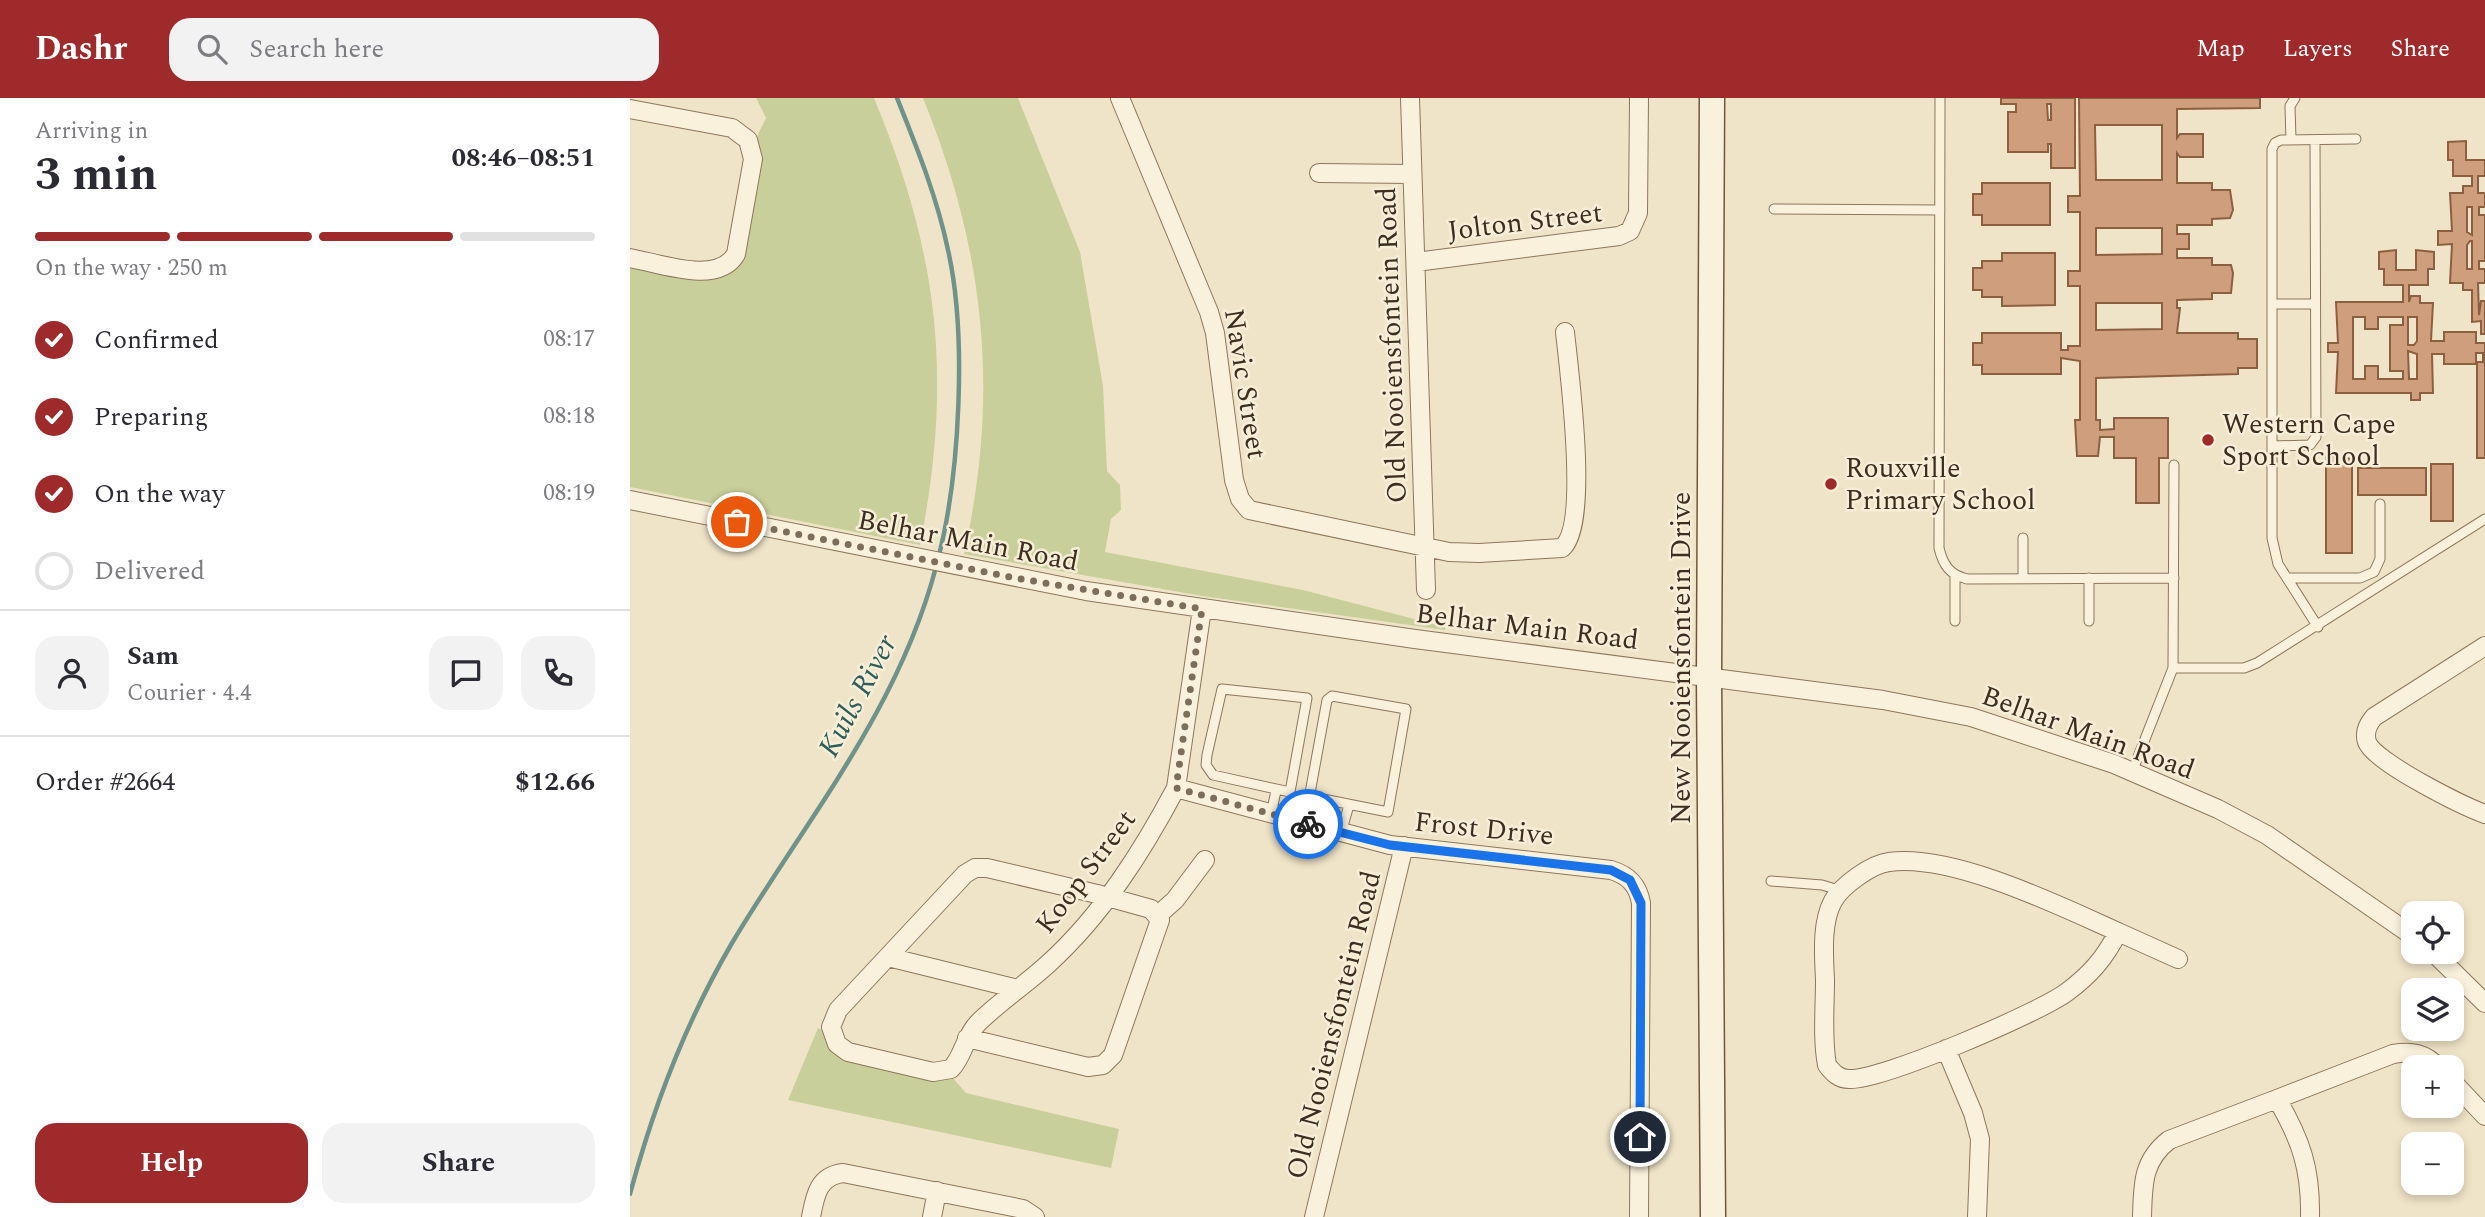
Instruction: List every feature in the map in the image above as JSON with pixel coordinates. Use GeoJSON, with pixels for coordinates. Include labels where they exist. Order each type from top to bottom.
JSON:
{"type":"FeatureCollection","features":[{"type":"Feature","properties":{"kind":"street","name":"Navic Street"},"geometry":{"type":"LineString","coordinates":[[1120,98],[1209,312],[1234,481],[1240,499],[1249,510],[1426,548],[1479,553],[1548,551],[1562,548],[1569,542],[1575,516],[1575,427],[1565,332]]}},
{"type":"Feature","properties":{"kind":"street","name":"Old Nooiensfontein Road"},"geometry":{"type":"LineString","coordinates":[[1410,98],[1426,590]]}},
{"type":"Feature","properties":{"kind":"street","name":"Jolton Street"},"geometry":{"type":"LineString","coordinates":[[1416,262],[1619,236],[1630,231],[1638,214],[1639,98]]}},
{"type":"Feature","properties":{"kind":"street","name":"New Nooiensfontein Drive"},"geometry":{"type":"LineString","coordinates":[[1712,98],[1709,677],[1713,1217]]}},
{"type":"Feature","properties":{"kind":"street"},"geometry":{"type":"LineString","coordinates":[[630,109],[732,128],[748,140],[752,148],[736,254],[725,268],[713,270],[630,258]]}},
{"type":"Feature","properties":{"kind":"street"},"geometry":{"type":"LineString","coordinates":[[1319,173],[1412,174]]}},
{"type":"Feature","properties":{"kind":"street","name":"Belhar Main Road"},"geometry":{"type":"LineString","coordinates":[[630,500],[1015,578],[1202,609],[1883,700],[1959,715],[1998,725],[2132,772],[2218,808],[2267,835],[2401,928]]}},
{"type":"Feature","properties":{"kind":"street"},"geometry":{"type":"LineString","coordinates":[[1176,788],[1202,609]]}},
{"type":"Feature","properties":{"kind":"street"},"geometry":{"type":"LineString","coordinates":[[2485,646],[2374,717],[2367,729],[2366,740],[2381,760],[2485,814]]}},
{"type":"Feature","properties":{"kind":"street","name":"Frost Drive"},"geometry":{"type":"LineString","coordinates":[[1176,788],[1341,833],[1405,846],[1611,870],[1625,875],[1636,886],[1641,903],[1639,1217]]}},
{"type":"Feature","properties":{"kind":"street","name":"Koop Street"},"geometry":{"type":"LineString","coordinates":[[888,957],[834,1015],[831,1027],[837,1044],[848,1052],[942,1073],[955,1065],[967,1038],[977,1025],[1080,932],[1133,863],[1176,788]]}},
{"type":"Feature","properties":{"kind":"street","name":"Old Nooiensfontein Road"},"geometry":{"type":"LineString","coordinates":[[1314,1217],[1405,846]]}},
{"type":"Feature","properties":{"kind":"street"},"geometry":{"type":"LineString","coordinates":[[1158,915],[1175,900],[1205,860]]}},
{"type":"Feature","properties":{"kind":"street"},"geometry":{"type":"LineString","coordinates":[[2118,932],[2104,959],[2064,994],[1946,1049],[1849,1079],[1839,1077],[1827,1065],[1826,930],[1834,900],[1879,864],[1906,861],[1967,871],[2042,898],[2118,932],[2178,959]]}},
{"type":"Feature","properties":{"kind":"street"},"geometry":{"type":"LineString","coordinates":[[967,1038],[1088,1067],[1103,1065],[1113,1055],[1160,925],[1158,915],[1151,909],[1108,897],[975,867],[965,874],[888,957],[1018,989]]}},
{"type":"Feature","properties":{"kind":"street"},"geometry":{"type":"LineString","coordinates":[[2444,964],[2485,1003]]}},
{"type":"Feature","properties":{"kind":"street"},"geometry":{"type":"LineString","coordinates":[[1946,1049],[1973,1113],[1980,1139],[1977,1217]]}},
{"type":"Feature","properties":{"kind":"street"},"geometry":{"type":"LineString","coordinates":[[2141,1217],[2144,1172],[2157,1150],[2169,1140],[2393,1054],[2411,1051],[2423,1055]]}},
{"type":"Feature","properties":{"kind":"street"},"geometry":{"type":"LineString","coordinates":[[2464,1094],[2485,1116]]}},
{"type":"Feature","properties":{"kind":"street"},"geometry":{"type":"LineString","coordinates":[[2277,1098],[2307,1162],[2310,1177],[2310,1217]]}},
{"type":"Feature","properties":{"kind":"street"},"geometry":{"type":"LineString","coordinates":[[811,1217],[819,1185],[837,1174],[849,1173],[1023,1209],[1035,1217]]}},
{"type":"Feature","properties":{"kind":"street"},"geometry":{"type":"LineString","coordinates":[[932,1217],[937,1191]]}},
{"type":"Feature","properties":{"kind":"lane"},"geometry":{"type":"LineString","coordinates":[[1940,98],[1939,548],[1944,562],[1955,575],[1967,579],[2174,578]]}},
{"type":"Feature","properties":{"kind":"lane"},"geometry":{"type":"LineString","coordinates":[[2291,140],[2290,106],[2295,98]]}},
{"type":"Feature","properties":{"kind":"lane"},"geometry":{"type":"LineString","coordinates":[[2318,627],[2287,578],[2273,548],[2272,149],[2277,141],[2356,139]]}},
{"type":"Feature","properties":{"kind":"lane"},"geometry":{"type":"LineString","coordinates":[[2272,446],[2306,446],[2315,440],[2315,140]]}},
{"type":"Feature","properties":{"kind":"lane"},"geometry":{"type":"LineString","coordinates":[[1774,209],[1940,210]]}},
{"type":"Feature","properties":{"kind":"lane"},"geometry":{"type":"LineString","coordinates":[[2272,304],[2315,304]]}},
{"type":"Feature","properties":{"kind":"lane"},"geometry":{"type":"LineString","coordinates":[[2132,772],[2173,668],[2174,465]]}},
{"type":"Feature","properties":{"kind":"lane"},"geometry":{"type":"LineString","coordinates":[[2287,578],[2360,578],[2374,572],[2379,559],[2379,503]]}},
{"type":"Feature","properties":{"kind":"lane"},"geometry":{"type":"LineString","coordinates":[[2173,668],[2244,668],[2274,655],[2485,519]]}},
{"type":"Feature","properties":{"kind":"lane"},"geometry":{"type":"LineString","coordinates":[[2023,538],[2023,578]]}},
{"type":"Feature","properties":{"kind":"lane"},"geometry":{"type":"LineString","coordinates":[[1955,575],[1955,621]]}},
{"type":"Feature","properties":{"kind":"lane"},"geometry":{"type":"LineString","coordinates":[[2090,578],[2090,621]]}},
{"type":"Feature","properties":{"kind":"lane"},"geometry":{"type":"LineString","coordinates":[[1222,689],[1307,698],[1292,789],[1284,793],[1276,791],[1213,775],[1208,768],[1207,755],[1222,689]]}},
{"type":"Feature","properties":{"kind":"lane"},"geometry":{"type":"LineString","coordinates":[[1328,698],[1402,707],[1407,712],[1390,811],[1385,813],[1349,805],[1313,797],[1310,793],[1328,698]]}},
{"type":"Feature","properties":{"kind":"lane"},"geometry":{"type":"LineString","coordinates":[[1270,814],[1276,791]]}},
{"type":"Feature","properties":{"kind":"lane"},"geometry":{"type":"LineString","coordinates":[[1341,833],[1349,805]]}},
{"type":"Feature","properties":{"kind":"lane"},"geometry":{"type":"LineString","coordinates":[[1772,881],[1822,885],[1842,891]]}},
{"type":"Feature","properties":{"kind":"green space"},"geometry":{"type":"Polygon","coordinates":[[[756,98],[874,98],[896,155],[926,264],[934,318],[936,427],[920,545],[630,487],[630,266],[674,276],[704,279],[731,271],[741,261],[761,163],[756,138],[766,118],[756,98]]]}},
{"type":"Feature","properties":{"kind":"green space"},"geometry":{"type":"Polygon","coordinates":[[[923,98],[1018,98],[1080,252],[1103,386],[1107,471],[1120,485],[1121,510],[1111,519],[1105,552],[1303,590],[1445,627],[1445,630],[1202,596],[964,554],[982,436],[980,323],[973,267],[961,211],[923,98]]]}},
{"type":"Feature","properties":{"kind":"green space"},"geometry":{"type":"Polygon","coordinates":[[[818,1028],[824,1031],[827,1040],[939,1080],[952,1077],[966,1093],[1119,1129],[1111,1168],[788,1100],[818,1028]]]}},
{"type":"Feature","properties":{"kind":"building"},"geometry":{"type":"Polygon","coordinates":[[[2001,98],[2075,98],[2075,168],[2051,168],[2051,144],[2048,144],[2048,152],[2008,152],[2008,112],[2016,112],[2016,104],[2001,104],[2001,98]],[[2047,104],[2048,120],[2051,120],[2051,104],[2047,104]]]}},
{"type":"Feature","properties":{"kind":"building"},"geometry":{"type":"Polygon","coordinates":[[[2079,98],[2260,98],[2260,108],[2177,109],[2177,138],[2180,134],[2203,134],[2203,157],[2180,157],[2177,153],[2177,183],[2212,183],[2212,190],[2230,190],[2233,210],[2230,218],[2212,219],[2212,225],[2177,225],[2177,234],[2189,234],[2189,249],[2177,249],[2177,258],[2212,258],[2212,265],[2231,265],[2233,273],[2231,293],[2212,293],[2212,299],[2177,300],[2177,308],[2180,308],[2177,333],[2238,333],[2238,339],[2257,339],[2257,368],[2238,368],[2238,374],[2096,378],[2096,420],[2100,420],[2100,430],[2114,429],[2114,418],[2168,418],[2168,458],[2159,458],[2159,503],[2136,503],[2136,458],[2114,458],[2114,437],[2100,437],[2098,456],[2077,456],[2075,420],[2080,420],[2080,361],[2061,358],[2061,374],[1982,374],[1982,365],[1973,365],[1973,343],[1982,343],[1982,333],[2061,333],[2061,350],[2068,350],[2068,346],[2080,346],[2080,286],[2068,286],[2068,271],[2080,271],[2080,212],[2068,212],[2068,196],[2080,196],[2079,98]],[[2095,125],[2096,180],[2162,180],[2162,125],[2095,125]],[[2096,228],[2096,255],[2162,254],[2162,228],[2096,228]],[[2096,303],[2096,330],[2162,329],[2162,303],[2096,303]]]}},
{"type":"Feature","properties":{"kind":"building"},"geometry":{"type":"Polygon","coordinates":[[[2466,141],[2466,160],[2485,160],[2485,176],[2478,176],[2478,193],[2485,193],[2485,207],[2479,207],[2479,215],[2485,215],[2485,261],[2479,261],[2479,269],[2485,269],[2485,283],[2478,283],[2479,315],[2481,301],[2485,301],[2485,334],[2481,334],[2481,321],[2472,322],[2472,290],[2463,290],[2463,283],[2450,283],[2452,244],[2438,245],[2438,231],[2452,231],[2450,193],[2463,193],[2463,186],[2472,186],[2472,176],[2453,176],[2453,160],[2448,160],[2448,142],[2466,141]],[[2467,207],[2467,232],[2472,235],[2472,207],[2467,207]],[[2470,241],[2467,245],[2467,269],[2472,269],[2470,241]]]}},
{"type":"Feature","properties":{"kind":"building"},"geometry":{"type":"Polygon","coordinates":[[[1982,183],[2050,183],[2050,225],[1982,225],[1982,215],[1973,215],[1973,194],[1982,194],[1982,183]]]}},
{"type":"Feature","properties":{"kind":"building"},"geometry":{"type":"Polygon","coordinates":[[[2396,250],[2396,270],[2416,270],[2416,250],[2434,252],[2434,269],[2428,269],[2428,285],[2409,285],[2409,302],[2411,296],[2420,296],[2420,303],[2433,303],[2431,341],[2444,341],[2444,332],[2476,332],[2476,343],[2485,343],[2485,458],[2477,458],[2477,362],[2483,362],[2483,353],[2476,353],[2476,364],[2444,364],[2444,354],[2432,354],[2433,393],[2420,393],[2420,400],[2411,400],[2411,393],[2336,393],[2338,352],[2328,352],[2328,343],[2338,343],[2336,302],[2403,302],[2403,285],[2384,285],[2384,269],[2379,269],[2379,252],[2396,250]],[[2353,317],[2353,379],[2365,379],[2365,366],[2378,366],[2378,379],[2403,379],[2403,371],[2390,371],[2390,325],[2403,325],[2403,317],[2378,317],[2378,329],[2365,329],[2365,317],[2353,317]],[[2408,317],[2408,345],[2414,345],[2417,341],[2417,317],[2408,317]],[[2408,351],[2409,379],[2417,379],[2417,354],[2408,351]]]}},
{"type":"Feature","properties":{"kind":"building"},"geometry":{"type":"Polygon","coordinates":[[[2002,253],[2055,253],[2055,305],[2002,306],[2002,297],[1982,297],[1982,290],[1973,290],[1973,268],[1982,268],[1982,261],[2002,261],[2002,253]]]}},
{"type":"Feature","properties":{"kind":"building"},"geometry":{"type":"Polygon","coordinates":[[[2326,455],[2352,459],[2352,553],[2326,553],[2326,455]]]}},
{"type":"Feature","properties":{"kind":"building"},"geometry":{"type":"Polygon","coordinates":[[[2431,464],[2453,464],[2453,521],[2431,521],[2431,464]]]}},
{"type":"Feature","properties":{"kind":"building"},"geometry":{"type":"Polygon","coordinates":[[[2358,468],[2426,468],[2426,495],[2358,495],[2358,468]]]}},
{"type":"Feature","properties":{"kind":"waterway","name":"Kuils River"},"geometry":{"type":"LineString","coordinates":[[897,98],[938,211],[948,250],[958,322],[956,446],[946,525],[938,559]]}},
{"type":"Feature","properties":{"kind":"waterway","name":"Kuils River"},"geometry":{"type":"LineString","coordinates":[[630,1194],[649,1129],[700,1003],[732,943],[875,716],[899,669],[936,567]]}},
{"type":"Feature","properties":{"kind":"way so far"},"geometry":{"type":"LineString","coordinates":[[737,522],[1015,578],[1202,609],[1176,788],[1308,824]]}},
{"type":"Feature","properties":{"kind":"place","name":"Western Cape Sport School"},"geometry":{"type":"Point","coordinates":[2208,440]}},
{"type":"Feature","properties":{"kind":"place","name":"Rouxville Primary School"},"geometry":{"type":"Point","coordinates":[1831,484]}},
{"type":"Feature","properties":{"kind":"route"},"geometry":{"type":"LineString","coordinates":[[1308,824],[1390,845],[1611,870],[1625,875],[1636,886],[1641,903],[1640,1137]]}}]}
